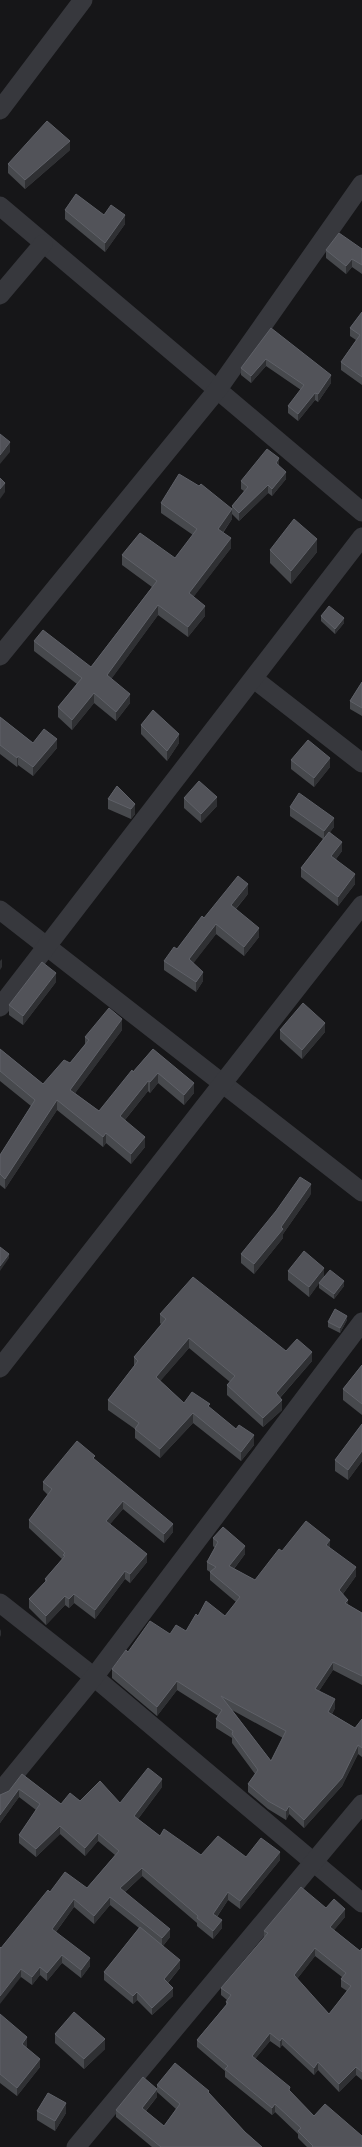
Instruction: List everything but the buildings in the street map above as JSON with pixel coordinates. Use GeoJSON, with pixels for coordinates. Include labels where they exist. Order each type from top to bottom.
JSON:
{"type":"FeatureCollection","features":[{"type":"Feature","properties":{"kind":"street"},"geometry":{"type":"LineString","coordinates":[[0,110],[82,0]]}},
{"type":"Feature","properties":{"kind":"street"},"geometry":{"type":"LineString","coordinates":[[0,656],[218,389],[362,184]]}},
{"type":"Feature","properties":{"kind":"street"},"geometry":{"type":"LineString","coordinates":[[0,206],[43,244],[218,389],[362,512]]}},
{"type":"Feature","properties":{"kind":"street"},"geometry":{"type":"LineString","coordinates":[[0,295],[43,244]]}},
{"type":"Feature","properties":{"kind":"street"},"geometry":{"type":"LineString","coordinates":[[0,1007],[362,537]]}},
{"type":"Feature","properties":{"kind":"street"},"geometry":{"type":"LineString","coordinates":[[254,679],[362,763]]}},
{"type":"Feature","properties":{"kind":"street"},"geometry":{"type":"LineString","coordinates":[[0,1368],[221,1082],[362,905]]}},
{"type":"Feature","properties":{"kind":"street"},"geometry":{"type":"LineString","coordinates":[[0,910],[362,1192]]}},
{"type":"Feature","properties":{"kind":"street"},"geometry":{"type":"LineString","coordinates":[[0,1792],[94,1677],[362,1322]]}},
{"type":"Feature","properties":{"kind":"street"},"geometry":{"type":"LineString","coordinates":[[0,1604],[94,1677],[362,1903]]}},
{"type":"Feature","properties":{"kind":"street"},"geometry":{"type":"LineString","coordinates":[[76,2147],[362,1804]]}}]}
